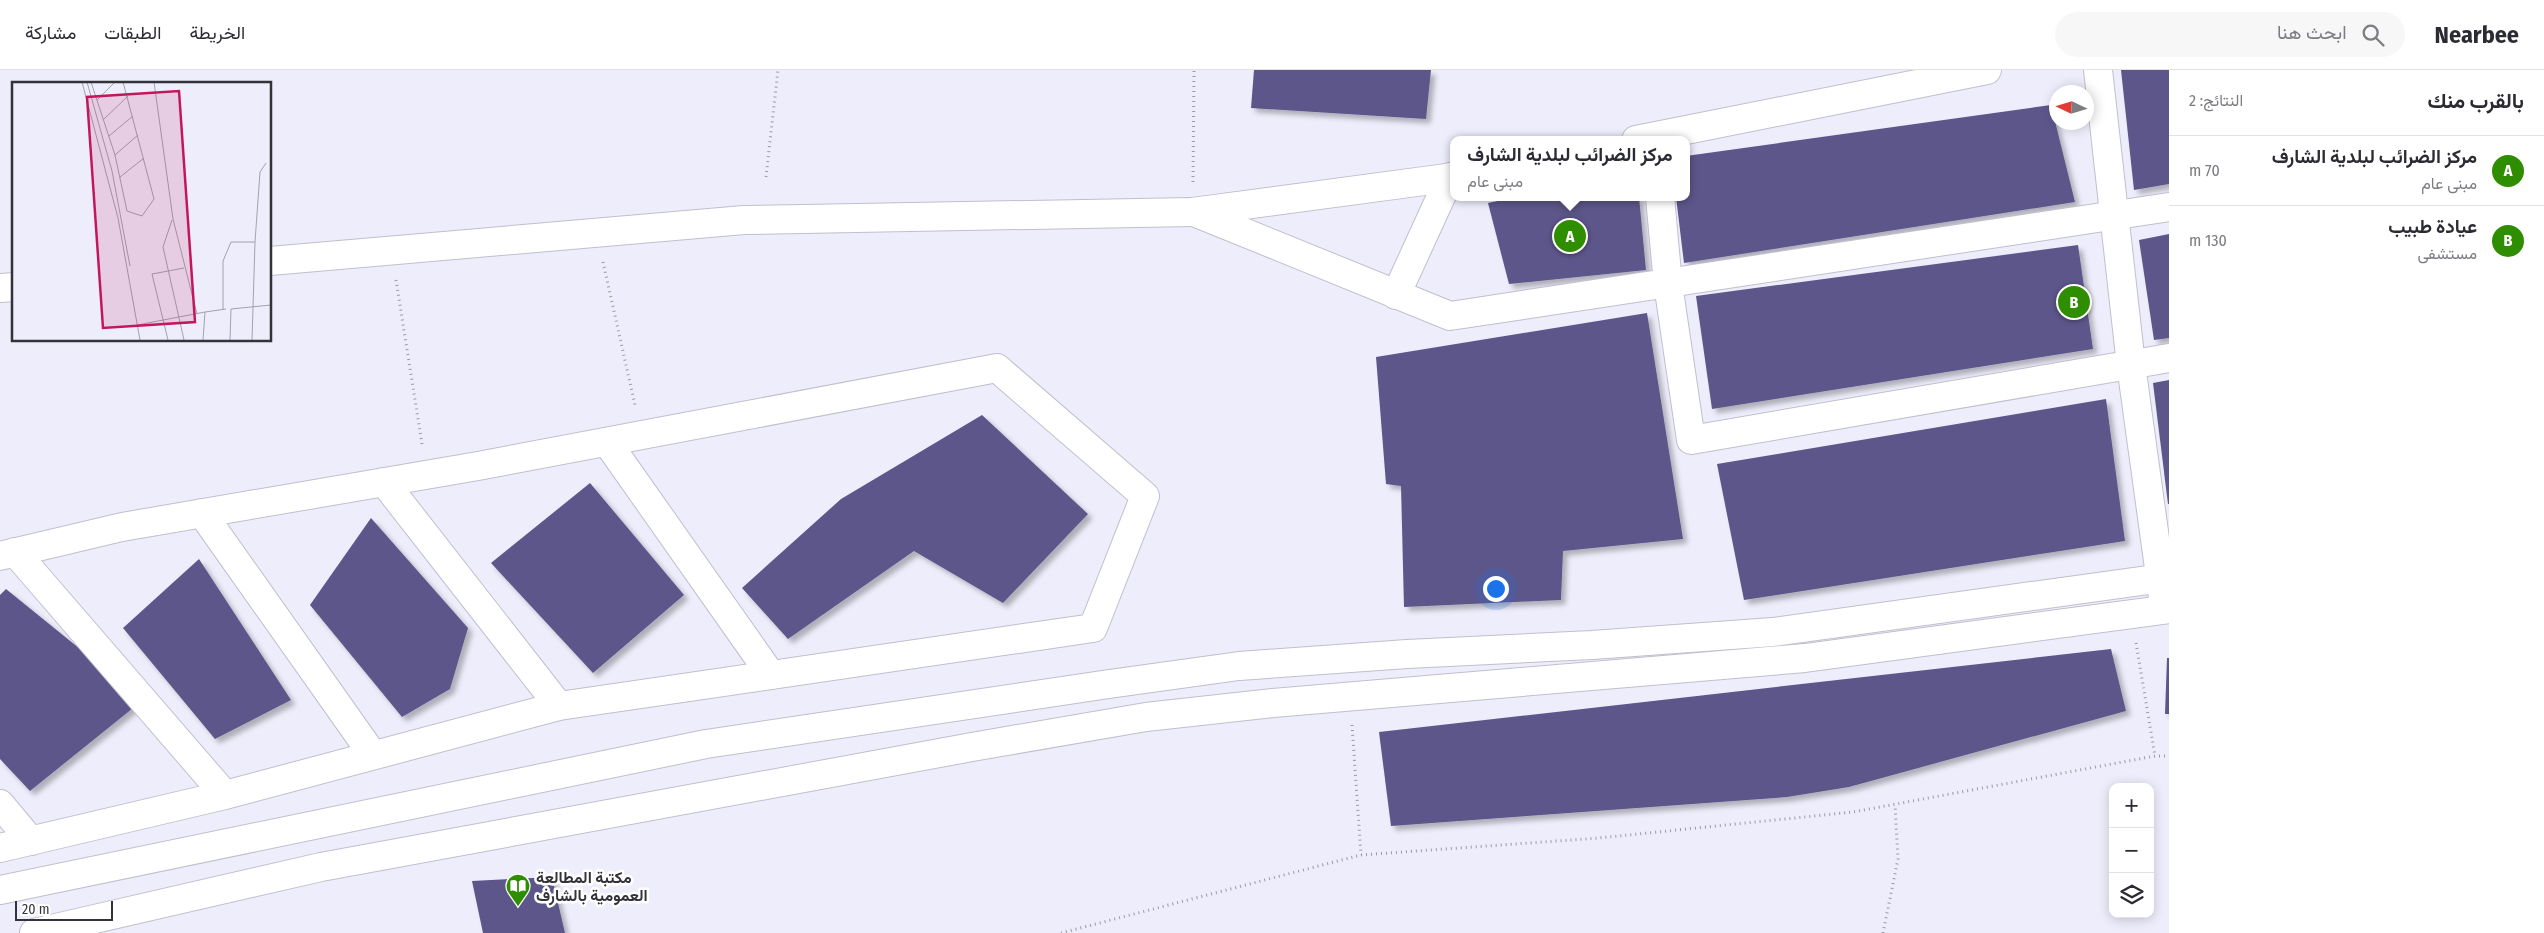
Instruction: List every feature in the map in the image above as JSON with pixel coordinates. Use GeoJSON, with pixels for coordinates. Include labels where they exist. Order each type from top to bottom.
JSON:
{"type":"FeatureCollection","features":[{"type":"Feature","properties":{"kind":"street"},"geometry":{"type":"LineString","coordinates":[[1659,136],[1987,70]]}},
{"type":"Feature","properties":{"kind":"street"},"geometry":{"type":"LineString","coordinates":[[34,933],[321,867],[972,747],[1146,718],[1350,697],[1805,658],[2167,610],[2165,577],[2131,365],[2116,215],[2098,70]]}},
{"type":"Feature","properties":{"kind":"street"},"geometry":{"type":"LineString","coordinates":[[271,261],[744,220],[1192,212],[1450,177]]}},
{"type":"Feature","properties":{"kind":"street"},"geometry":{"type":"LineString","coordinates":[[1396,295],[1450,181]]}},
{"type":"Feature","properties":{"kind":"street"},"geometry":{"type":"LineString","coordinates":[[1660,201],[1668,284],[1691,440],[2169,358]]}},
{"type":"Feature","properties":{"kind":"street"},"geometry":{"type":"LineString","coordinates":[[1192,212],[1450,316],[2169,207]]}},
{"type":"Feature","properties":{"kind":"street"},"geometry":{"type":"LineString","coordinates":[[0,848],[225,795],[559,706],[1093,628],[1145,496],[997,368],[426,475],[122,527],[8,554],[225,795]]}},
{"type":"Feature","properties":{"kind":"street"},"geometry":{"type":"LineString","coordinates":[[607,442],[771,675]]}},
{"type":"Feature","properties":{"kind":"street"},"geometry":{"type":"LineString","coordinates":[[384,482],[559,706]]}},
{"type":"Feature","properties":{"kind":"street"},"geometry":{"type":"LineString","coordinates":[[202,513],[373,755]]}},
{"type":"Feature","properties":{"kind":"street"},"geometry":{"type":"LineString","coordinates":[[0,890],[706,744],[1109,684],[1239,666],[1773,632],[2165,577]]}},
{"type":"Feature","properties":{"kind":"street"},"geometry":{"type":"LineString","coordinates":[[0,804],[31,840]]}},
{"type":"Feature","properties":{"kind":"path"},"geometry":{"type":"LineString","coordinates":[[766,178],[778,70]]}},
{"type":"Feature","properties":{"kind":"path"},"geometry":{"type":"LineString","coordinates":[[1192,212],[1194,70]]}},
{"type":"Feature","properties":{"kind":"path"},"geometry":{"type":"LineString","coordinates":[[596,232],[642,435]]}},
{"type":"Feature","properties":{"kind":"path"},"geometry":{"type":"LineString","coordinates":[[392,249],[426,475]]}},
{"type":"Feature","properties":{"kind":"path"},"geometry":{"type":"LineString","coordinates":[[2131,614],[2155,756]]}},
{"type":"Feature","properties":{"kind":"path"},"geometry":{"type":"LineString","coordinates":[[1350,697],[1362,855]]}},
{"type":"Feature","properties":{"kind":"path"},"geometry":{"type":"LineString","coordinates":[[1062,933],[1362,855],[1599,838],[1853,812],[2155,756],[2169,756]]}},
{"type":"Feature","properties":{"kind":"path"},"geometry":{"type":"LineString","coordinates":[[1883,933],[1898,859],[1895,805]]}},
{"type":"Feature","properties":{"kind":"building"},"geometry":{"type":"Polygon","coordinates":[[[1254,70],[1431,70],[1426,119],[1251,108],[1254,70]]]}},
{"type":"Feature","properties":{"kind":"building"},"geometry":{"type":"Polygon","coordinates":[[[2121,70],[2169,70],[2169,184],[2134,190],[2121,70]]]}},
{"type":"Feature","properties":{"kind":"building"},"geometry":{"type":"Polygon","coordinates":[[[2049,105],[2049,130],[2057,130],[2075,202],[1684,263],[1676,201],[1690,201],[1690,155],[2049,105]]]}},
{"type":"Feature","properties":{"kind":"building"},"geometry":{"type":"Polygon","coordinates":[[[1498,201],[1639,201],[1646,270],[1509,284],[1488,203],[1498,201]]]}},
{"type":"Feature","properties":{"kind":"building"},"geometry":{"type":"Polygon","coordinates":[[[2169,234],[2169,338],[2154,340],[2139,240],[2169,234]]]}},
{"type":"Feature","properties":{"kind":"building"},"geometry":{"type":"Polygon","coordinates":[[[2078,245],[2093,349],[1712,409],[1696,296],[2078,245]]]}},
{"type":"Feature","properties":{"kind":"building"},"geometry":{"type":"Polygon","coordinates":[[[1647,313],[1683,539],[1563,551],[1561,600],[1404,607],[1401,486],[1386,484],[1376,357],[1647,313]]]}},
{"type":"Feature","properties":{"kind":"building"},"geometry":{"type":"Polygon","coordinates":[[[2169,380],[2169,504],[2168,504],[2153,383],[2169,380]]]}},
{"type":"Feature","properties":{"kind":"building"},"geometry":{"type":"Polygon","coordinates":[[[2106,399],[2125,541],[1744,600],[1717,464],[2106,399]]]}},
{"type":"Feature","properties":{"kind":"building"},"geometry":{"type":"Polygon","coordinates":[[[982,415],[1088,514],[1003,603],[914,551],[788,639],[742,588],[841,499],[982,415]]]}},
{"type":"Feature","properties":{"kind":"building"},"geometry":{"type":"Polygon","coordinates":[[[590,483],[684,595],[593,673],[491,563],[590,483]]]}},
{"type":"Feature","properties":{"kind":"building"},"geometry":{"type":"Polygon","coordinates":[[[371,518],[468,628],[450,689],[402,717],[310,605],[371,518]]]}},
{"type":"Feature","properties":{"kind":"building"},"geometry":{"type":"Polygon","coordinates":[[[199,559],[291,700],[215,739],[123,628],[199,559]]]}},
{"type":"Feature","properties":{"kind":"building"},"geometry":{"type":"Polygon","coordinates":[[[6,589],[143,700],[30,791],[0,759],[0,595],[6,589]]]}},
{"type":"Feature","properties":{"kind":"building"},"geometry":{"type":"Polygon","coordinates":[[[2111,649],[2126,711],[1849,787],[1787,797],[1391,826],[1379,732],[2111,649]]]}},
{"type":"Feature","properties":{"kind":"building"},"geometry":{"type":"Polygon","coordinates":[[[2167,658],[2169,658],[2169,714],[2165,714],[2167,658]]]}},
{"type":"Feature","properties":{"kind":"building","name":"مكتبة المطالعة العمومية بالشارف"},"geometry":{"type":"Polygon","coordinates":[[[552,877],[565,933],[483,933],[472,881],[552,877]]]}},
{"type":"Feature","properties":{"kind":"place","name":"مركز الضرائب لبلدية الشارف"},"geometry":{"type":"Point","coordinates":[1570,236]}},
{"type":"Feature","properties":{"kind":"place","name":"عيادة طبيب"},"geometry":{"type":"Point","coordinates":[2074,302]}},
{"type":"Feature","properties":{"kind":"place","name":"مكتبة المطالعة العمومية بالشارف"},"geometry":{"type":"Point","coordinates":[518,907]}}]}
